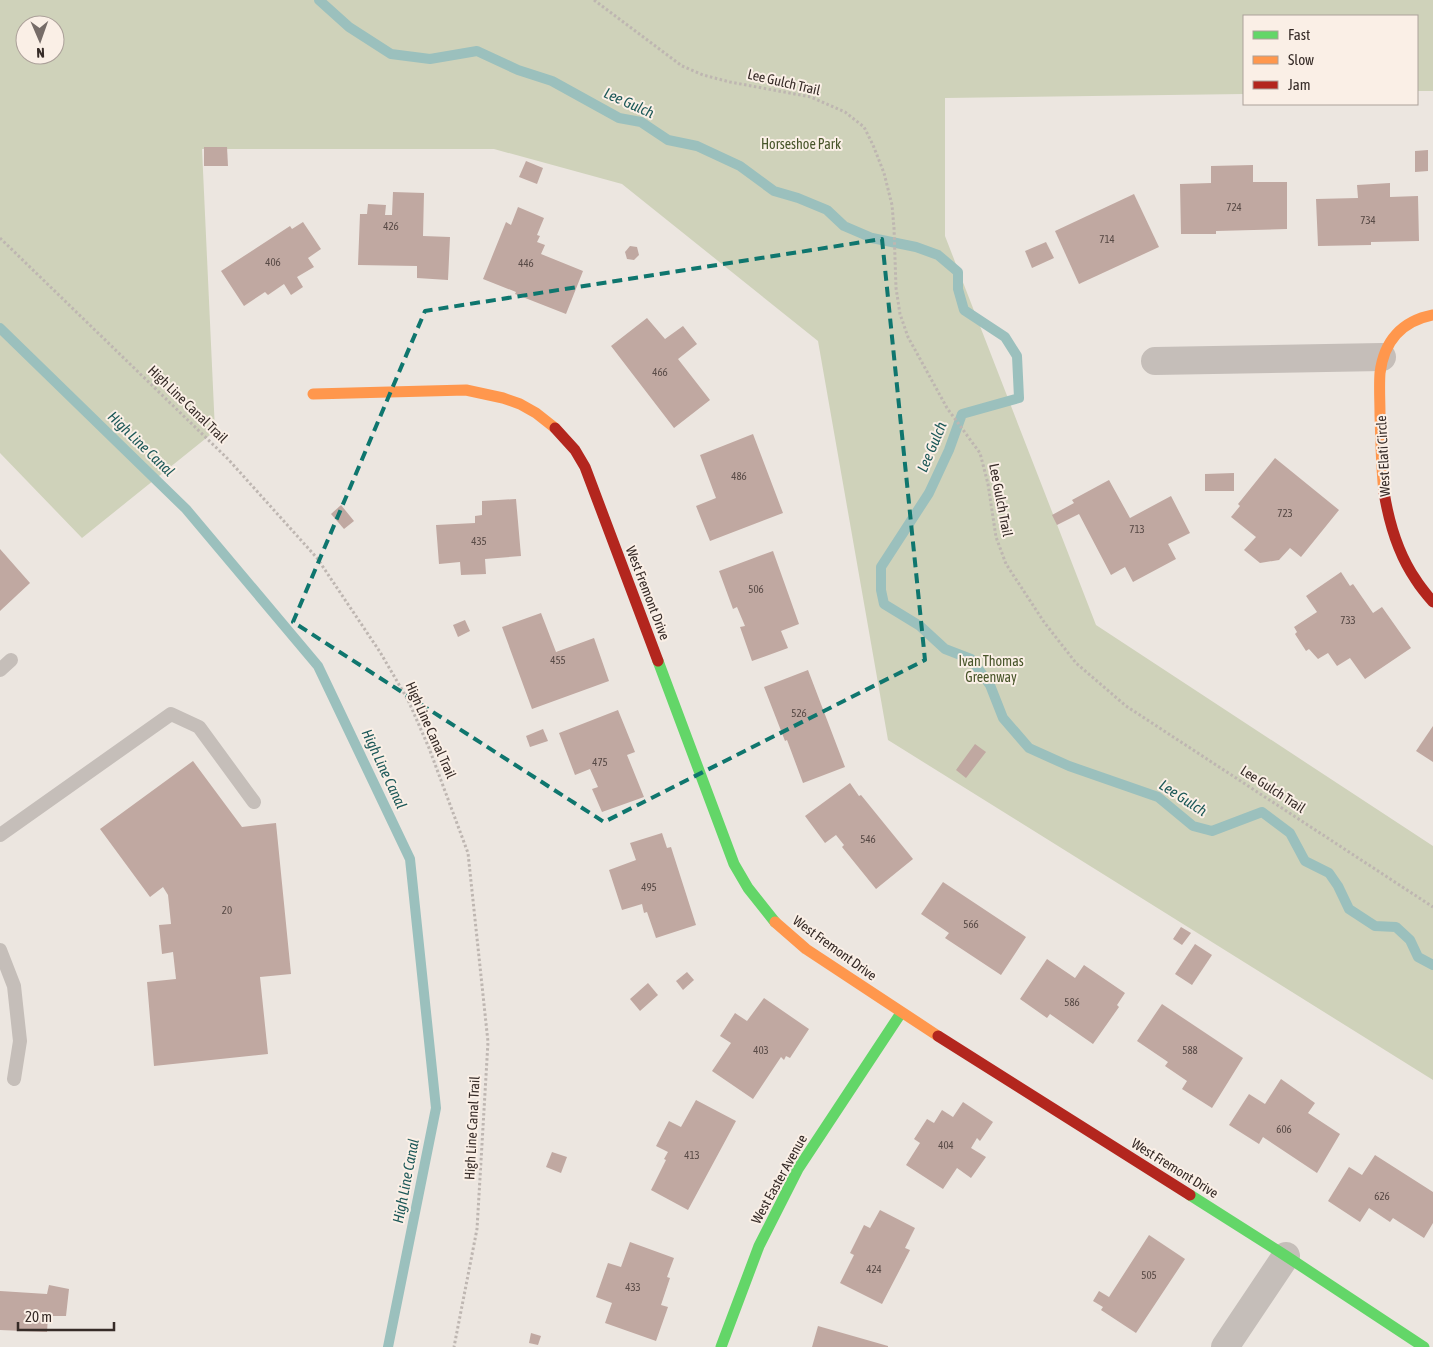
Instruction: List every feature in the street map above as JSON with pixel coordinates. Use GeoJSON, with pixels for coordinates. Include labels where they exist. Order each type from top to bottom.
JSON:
{"type":"FeatureCollection","features":[{"type":"Feature","properties":{"kind":"street","name":"West Elati Circle"},"geometry":{"type":"LineString","coordinates":[[1433,315],[1416,318],[1393,335],[1382,357],[1380,374],[1384,497],[1392,532],[1400,553],[1414,578],[1433,602]]}},
{"type":"Feature","properties":{"kind":"street"},"geometry":{"type":"LineString","coordinates":[[1155,361],[1382,357]]}},
{"type":"Feature","properties":{"kind":"street","name":"West Fremont Drive"},"geometry":{"type":"LineString","coordinates":[[313,394],[464,390],[495,395],[532,410],[556,427],[576,449],[585,467],[734,864],[748,888],[779,926],[806,949],[901,1013],[1286,1256],[1424,1347]]}},
{"type":"Feature","properties":{"kind":"street","name":"West Easter Avenue"},"geometry":{"type":"LineString","coordinates":[[721,1347],[759,1246],[798,1169],[901,1013]]}},
{"type":"Feature","properties":{"kind":"street"},"geometry":{"type":"LineString","coordinates":[[1225,1347],[1286,1256]]}},
{"type":"Feature","properties":{"kind":"lane"},"geometry":{"type":"LineString","coordinates":[[0,670],[10,660]]}},
{"type":"Feature","properties":{"kind":"lane"},"geometry":{"type":"LineString","coordinates":[[0,834],[171,714],[199,727],[254,802]]}},
{"type":"Feature","properties":{"kind":"lane"},"geometry":{"type":"LineString","coordinates":[[0,950],[14,986],[20,1040],[14,1080]]}},
{"type":"Feature","properties":{"kind":"path","name":"Lee Gulch Trail"},"geometry":{"type":"LineString","coordinates":[[594,0],[682,66],[730,82],[811,97],[845,112],[864,127],[884,173],[892,205],[896,288],[900,314],[908,337],[947,408],[980,453],[988,484],[996,537],[1006,564],[1044,622],[1076,663],[1126,706],[1433,907]]}},
{"type":"Feature","properties":{"kind":"path","name":"High Line Canal Trail"},"geometry":{"type":"LineString","coordinates":[[0,238],[228,459],[317,558],[380,652],[408,700],[429,748],[468,853],[488,1042],[477,1229],[454,1347]]}},
{"type":"Feature","properties":{"kind":"highlighted area"},"geometry":{"type":"Polygon","coordinates":[[[882,239],[925,660],[604,822],[293,622],[425,311],[882,239]]]}},
{"type":"Feature","properties":{"kind":"green space","name":"Horseshoe Park"},"geometry":{"type":"Polygon","coordinates":[[[0,0],[1433,0],[1433,91],[1418,91],[1418,15],[1243,15],[1243,94],[945,98],[945,236],[1096,625],[1433,846],[1433,1080],[888,740],[818,341],[622,184],[494,149],[202,149],[215,431],[82,538],[0,453],[0,0]]]}},
{"type":"Feature","properties":{"kind":"building"},"geometry":{"type":"Polygon","coordinates":[[[204,147],[227,147],[228,166],[204,166],[204,147]]]}},
{"type":"Feature","properties":{"kind":"building"},"geometry":{"type":"Polygon","coordinates":[[[1428,150],[1428,171],[1415,172],[1415,151],[1428,150]]]}},
{"type":"Feature","properties":{"kind":"building"},"geometry":{"type":"Polygon","coordinates":[[[526,161],[543,168],[537,184],[519,177],[526,161]]]}},
{"type":"Feature","properties":{"kind":"building"},"geometry":{"type":"Polygon","coordinates":[[[1253,165],[1253,182],[1287,182],[1287,229],[1216,231],[1216,234],[1181,234],[1180,184],[1211,183],[1211,166],[1253,165]]]}},
{"type":"Feature","properties":{"kind":"building"},"geometry":{"type":"Polygon","coordinates":[[[1390,183],[1390,197],[1418,196],[1419,241],[1371,242],[1371,245],[1318,246],[1316,199],[1358,198],[1357,185],[1390,183]]]}},
{"type":"Feature","properties":{"kind":"building"},"geometry":{"type":"Polygon","coordinates":[[[393,192],[424,193],[423,236],[450,237],[448,280],[417,278],[417,266],[358,265],[360,214],[367,214],[368,204],[386,205],[385,215],[392,215],[393,192]]]}},
{"type":"Feature","properties":{"kind":"building"},"geometry":{"type":"Polygon","coordinates":[[[1134,194],[1159,247],[1079,284],[1055,231],[1134,194]]]}},
{"type":"Feature","properties":{"kind":"building"},"geometry":{"type":"Polygon","coordinates":[[[518,207],[544,218],[537,235],[540,236],[537,242],[545,245],[541,254],[583,271],[566,314],[483,279],[506,222],[511,225],[518,207]]]}},
{"type":"Feature","properties":{"kind":"building"},"geometry":{"type":"Polygon","coordinates":[[[303,222],[321,249],[308,258],[314,267],[297,277],[303,287],[291,295],[284,284],[268,295],[265,292],[244,306],[221,271],[290,226],[292,229],[303,222]]]}},
{"type":"Feature","properties":{"kind":"building"},"geometry":{"type":"Polygon","coordinates":[[[1046,242],[1054,258],[1032,268],[1025,251],[1046,242]]]}},
{"type":"Feature","properties":{"kind":"building"},"geometry":{"type":"Polygon","coordinates":[[[630,246],[637,247],[639,255],[634,260],[627,259],[625,252],[630,246]]]}},
{"type":"Feature","properties":{"kind":"building"},"geometry":{"type":"Polygon","coordinates":[[[647,318],[665,339],[683,326],[697,344],[678,359],[710,400],[674,428],[611,346],[647,318]]]}},
{"type":"Feature","properties":{"kind":"building"},"geometry":{"type":"Polygon","coordinates":[[[753,434],[783,513],[710,541],[696,506],[716,498],[700,455],[753,434]]]}},
{"type":"Feature","properties":{"kind":"building"},"geometry":{"type":"Polygon","coordinates":[[[1275,458],[1339,510],[1301,557],[1290,548],[1279,560],[1260,563],[1244,550],[1256,537],[1231,517],[1240,506],[1238,504],[1275,458]]]}},
{"type":"Feature","properties":{"kind":"building"},"geometry":{"type":"Polygon","coordinates":[[[1234,473],[1234,491],[1205,491],[1205,474],[1234,473]]]}},
{"type":"Feature","properties":{"kind":"building"},"geometry":{"type":"Polygon","coordinates":[[[1109,480],[1130,518],[1171,496],[1190,533],[1168,544],[1176,559],[1133,582],[1125,567],[1111,575],[1079,514],[1057,525],[1052,515],[1074,503],[1072,500],[1109,480]]]}},
{"type":"Feature","properties":{"kind":"building"},"geometry":{"type":"Polygon","coordinates":[[[516,499],[521,556],[485,559],[486,574],[461,575],[460,562],[439,564],[436,525],[475,523],[475,516],[482,515],[482,501],[516,499]]]}},
{"type":"Feature","properties":{"kind":"building"},"geometry":{"type":"Polygon","coordinates":[[[341,505],[354,521],[344,529],[331,514],[341,505]]]}},
{"type":"Feature","properties":{"kind":"building"},"geometry":{"type":"Polygon","coordinates":[[[0,549],[30,583],[0,611],[0,549]]]}},
{"type":"Feature","properties":{"kind":"building"},"geometry":{"type":"Polygon","coordinates":[[[773,551],[799,624],[781,631],[788,648],[752,661],[740,627],[745,626],[737,607],[733,609],[719,571],[773,551]]]}},
{"type":"Feature","properties":{"kind":"building"},"geometry":{"type":"Polygon","coordinates":[[[1341,572],[1350,586],[1353,584],[1373,613],[1382,607],[1411,648],[1365,679],[1350,658],[1337,666],[1328,653],[1318,659],[1309,649],[1306,651],[1295,634],[1297,632],[1294,627],[1317,612],[1306,596],[1341,572]]]}},
{"type":"Feature","properties":{"kind":"building"},"geometry":{"type":"Polygon","coordinates":[[[541,613],[556,652],[594,638],[609,681],[532,709],[502,627],[541,613]]]}},
{"type":"Feature","properties":{"kind":"building"},"geometry":{"type":"Polygon","coordinates":[[[465,620],[470,631],[458,637],[453,625],[465,620]]]}},
{"type":"Feature","properties":{"kind":"building"},"geometry":{"type":"Polygon","coordinates":[[[808,670],[845,767],[803,783],[764,687],[808,670]]]}},
{"type":"Feature","properties":{"kind":"building"},"geometry":{"type":"Polygon","coordinates":[[[618,710],[635,752],[627,755],[644,797],[602,812],[592,789],[598,787],[590,769],[575,775],[559,733],[618,710]]]}},
{"type":"Feature","properties":{"kind":"building"},"geometry":{"type":"Polygon","coordinates":[[[1433,726],[1433,762],[1416,751],[1433,726]]]}},
{"type":"Feature","properties":{"kind":"building"},"geometry":{"type":"Polygon","coordinates":[[[543,729],[548,741],[530,747],[526,736],[543,729]]]}},
{"type":"Feature","properties":{"kind":"building"},"geometry":{"type":"Polygon","coordinates":[[[975,744],[986,752],[966,778],[956,770],[975,744]]]}},
{"type":"Feature","properties":{"kind":"building"},"geometry":{"type":"Polygon","coordinates":[[[193,761],[242,827],[276,823],[291,974],[260,977],[268,1054],[154,1066],[147,982],[176,979],[173,952],[162,954],[159,925],[171,924],[168,895],[163,887],[150,897],[100,829],[193,761]]]}},
{"type":"Feature","properties":{"kind":"building"},"geometry":{"type":"Polygon","coordinates":[[[850,783],[913,859],[876,889],[842,847],[844,845],[836,835],[825,843],[805,816],[850,783]]]}},
{"type":"Feature","properties":{"kind":"building"},"geometry":{"type":"Polygon","coordinates":[[[662,833],[667,848],[671,847],[696,925],[656,938],[647,912],[644,913],[642,904],[622,910],[609,870],[636,860],[630,843],[662,833]]]}},
{"type":"Feature","properties":{"kind":"building"},"geometry":{"type":"Polygon","coordinates":[[[943,882],[1026,937],[1001,975],[945,938],[949,933],[921,914],[943,882]]]}},
{"type":"Feature","properties":{"kind":"building"},"geometry":{"type":"Polygon","coordinates":[[[1181,927],[1191,933],[1182,945],[1173,939],[1181,927]]]}},
{"type":"Feature","properties":{"kind":"building"},"geometry":{"type":"Polygon","coordinates":[[[1195,944],[1212,955],[1192,985],[1175,974],[1195,944]]]}},
{"type":"Feature","properties":{"kind":"building"},"geometry":{"type":"Polygon","coordinates":[[[1047,959],[1075,978],[1084,965],[1125,993],[1117,1005],[1119,1007],[1093,1044],[1050,1014],[1047,1018],[1020,999],[1047,959]]]}},
{"type":"Feature","properties":{"kind":"building"},"geometry":{"type":"Polygon","coordinates":[[[687,972],[694,980],[683,990],[676,981],[687,972]]]}},
{"type":"Feature","properties":{"kind":"building"},"geometry":{"type":"Polygon","coordinates":[[[648,983],[658,995],[640,1011],[630,999],[648,983]]]}},
{"type":"Feature","properties":{"kind":"building"},"geometry":{"type":"Polygon","coordinates":[[[764,998],[809,1029],[790,1058],[786,1056],[784,1060],[781,1057],[753,1099],[712,1071],[731,1043],[720,1036],[735,1013],[747,1021],[764,998]]]}},
{"type":"Feature","properties":{"kind":"building"},"geometry":{"type":"Polygon","coordinates":[[[1162,1004],[1243,1058],[1212,1108],[1182,1089],[1187,1081],[1165,1066],[1168,1062],[1137,1041],[1162,1004]]]}},
{"type":"Feature","properties":{"kind":"building"},"geometry":{"type":"Polygon","coordinates":[[[1281,1079],[1315,1103],[1308,1113],[1340,1134],[1317,1173],[1263,1137],[1259,1144],[1229,1125],[1249,1094],[1265,1104],[1281,1079]]]}},
{"type":"Feature","properties":{"kind":"building"},"geometry":{"type":"Polygon","coordinates":[[[696,1100],[736,1121],[688,1210],[651,1190],[668,1152],[656,1146],[669,1121],[681,1127],[696,1100]]]}},
{"type":"Feature","properties":{"kind":"building"},"geometry":{"type":"Polygon","coordinates":[[[963,1102],[993,1122],[980,1141],[977,1138],[971,1148],[986,1157],[971,1178],[957,1168],[943,1189],[906,1165],[920,1143],[914,1139],[927,1119],[934,1123],[942,1110],[953,1117],[963,1102]]]}},
{"type":"Feature","properties":{"kind":"building"},"geometry":{"type":"Polygon","coordinates":[[[552,1152],[567,1157],[561,1173],[546,1167],[552,1152]]]}},
{"type":"Feature","properties":{"kind":"building"},"geometry":{"type":"Polygon","coordinates":[[[1375,1155],[1433,1192],[1433,1223],[1424,1238],[1393,1218],[1390,1222],[1369,1208],[1360,1222],[1328,1201],[1349,1167],[1362,1175],[1375,1155]]]}},
{"type":"Feature","properties":{"kind":"building"},"geometry":{"type":"Polygon","coordinates":[[[880,1210],[915,1228],[905,1248],[910,1250],[882,1304],[840,1283],[854,1255],[850,1253],[864,1225],[870,1228],[880,1210]]]}},
{"type":"Feature","properties":{"kind":"building"},"geometry":{"type":"Polygon","coordinates":[[[1149,1235],[1185,1259],[1136,1333],[1101,1310],[1103,1307],[1093,1301],[1099,1291],[1109,1297],[1149,1235]]]}},
{"type":"Feature","properties":{"kind":"building"},"geometry":{"type":"Polygon","coordinates":[[[630,1242],[674,1258],[667,1277],[670,1278],[661,1305],[668,1307],[656,1341],[605,1323],[612,1303],[596,1297],[608,1263],[621,1267],[630,1242]]]}},
{"type":"Feature","properties":{"kind":"building"},"geometry":{"type":"Polygon","coordinates":[[[49,1285],[69,1289],[66,1316],[48,1316],[47,1332],[0,1330],[0,1291],[47,1294],[49,1285]]]}},
{"type":"Feature","properties":{"kind":"building"},"geometry":{"type":"Polygon","coordinates":[[[818,1326],[888,1346],[888,1347],[812,1347],[818,1326]]]}},
{"type":"Feature","properties":{"kind":"building"},"geometry":{"type":"Polygon","coordinates":[[[531,1333],[541,1336],[538,1345],[529,1343],[531,1333]]]}},
{"type":"Feature","properties":{"kind":"waterway","name":"Lee Gulch"},"geometry":{"type":"LineString","coordinates":[[319,0],[349,27],[391,54],[430,59],[477,51],[518,70],[552,81],[619,118],[641,122],[668,140],[697,146],[740,166],[774,191],[798,198],[827,210],[844,226],[872,238],[916,247],[938,255],[958,272],[958,289],[964,310],[1005,337],[1017,356],[1019,398],[962,414],[949,450],[929,493],[881,567],[881,590],[884,604],[920,626],[945,649],[971,659],[990,685],[1003,718],[1029,748],[1069,766],[1158,797],[1193,826],[1212,831],[1262,812],[1290,833],[1305,861],[1329,873],[1338,886],[1349,909],[1375,926],[1396,927],[1410,940],[1418,957],[1433,965]]}},
{"type":"Feature","properties":{"kind":"waterway","name":"High Line Canal"},"geometry":{"type":"LineString","coordinates":[[0,328],[186,509],[318,666],[410,859],[436,1108],[388,1347]]}},
{"type":"Feature","properties":{"kind":"traffic: fast"},"geometry":{"type":"LineString","coordinates":[[658,661],[734,864],[748,888],[775,922]]}},
{"type":"Feature","properties":{"kind":"traffic: fast"},"geometry":{"type":"LineString","coordinates":[[721,1347],[759,1246],[798,1169],[901,1013]]}},
{"type":"Feature","properties":{"kind":"traffic: fast"},"geometry":{"type":"LineString","coordinates":[[1190,1195],[1424,1347]]}},
{"type":"Feature","properties":{"kind":"traffic: slow"},"geometry":{"type":"LineString","coordinates":[[1384,492],[1380,394],[1382,362],[1390,342],[1396,334],[1412,322],[1433,315]]}},
{"type":"Feature","properties":{"kind":"traffic: slow"},"geometry":{"type":"LineString","coordinates":[[313,394],[466,390],[503,398],[520,404],[536,413],[555,428]]}},
{"type":"Feature","properties":{"kind":"traffic: slow"},"geometry":{"type":"LineString","coordinates":[[775,922],[806,949],[938,1036]]}},
{"type":"Feature","properties":{"kind":"traffic: jam"},"geometry":{"type":"LineString","coordinates":[[555,428],[575,450],[585,467],[658,661]]}},
{"type":"Feature","properties":{"kind":"traffic: jam"},"geometry":{"type":"LineString","coordinates":[[1384,492],[1399,549],[1420,586],[1433,602]]}},
{"type":"Feature","properties":{"kind":"traffic: jam"},"geometry":{"type":"LineString","coordinates":[[938,1036],[1190,1195]]}},
{"type":"Feature","properties":{"kind":"park label","name":"Ivan Thomas Greenway"},"geometry":{"type":"Point","coordinates":[991,670]}}]}
